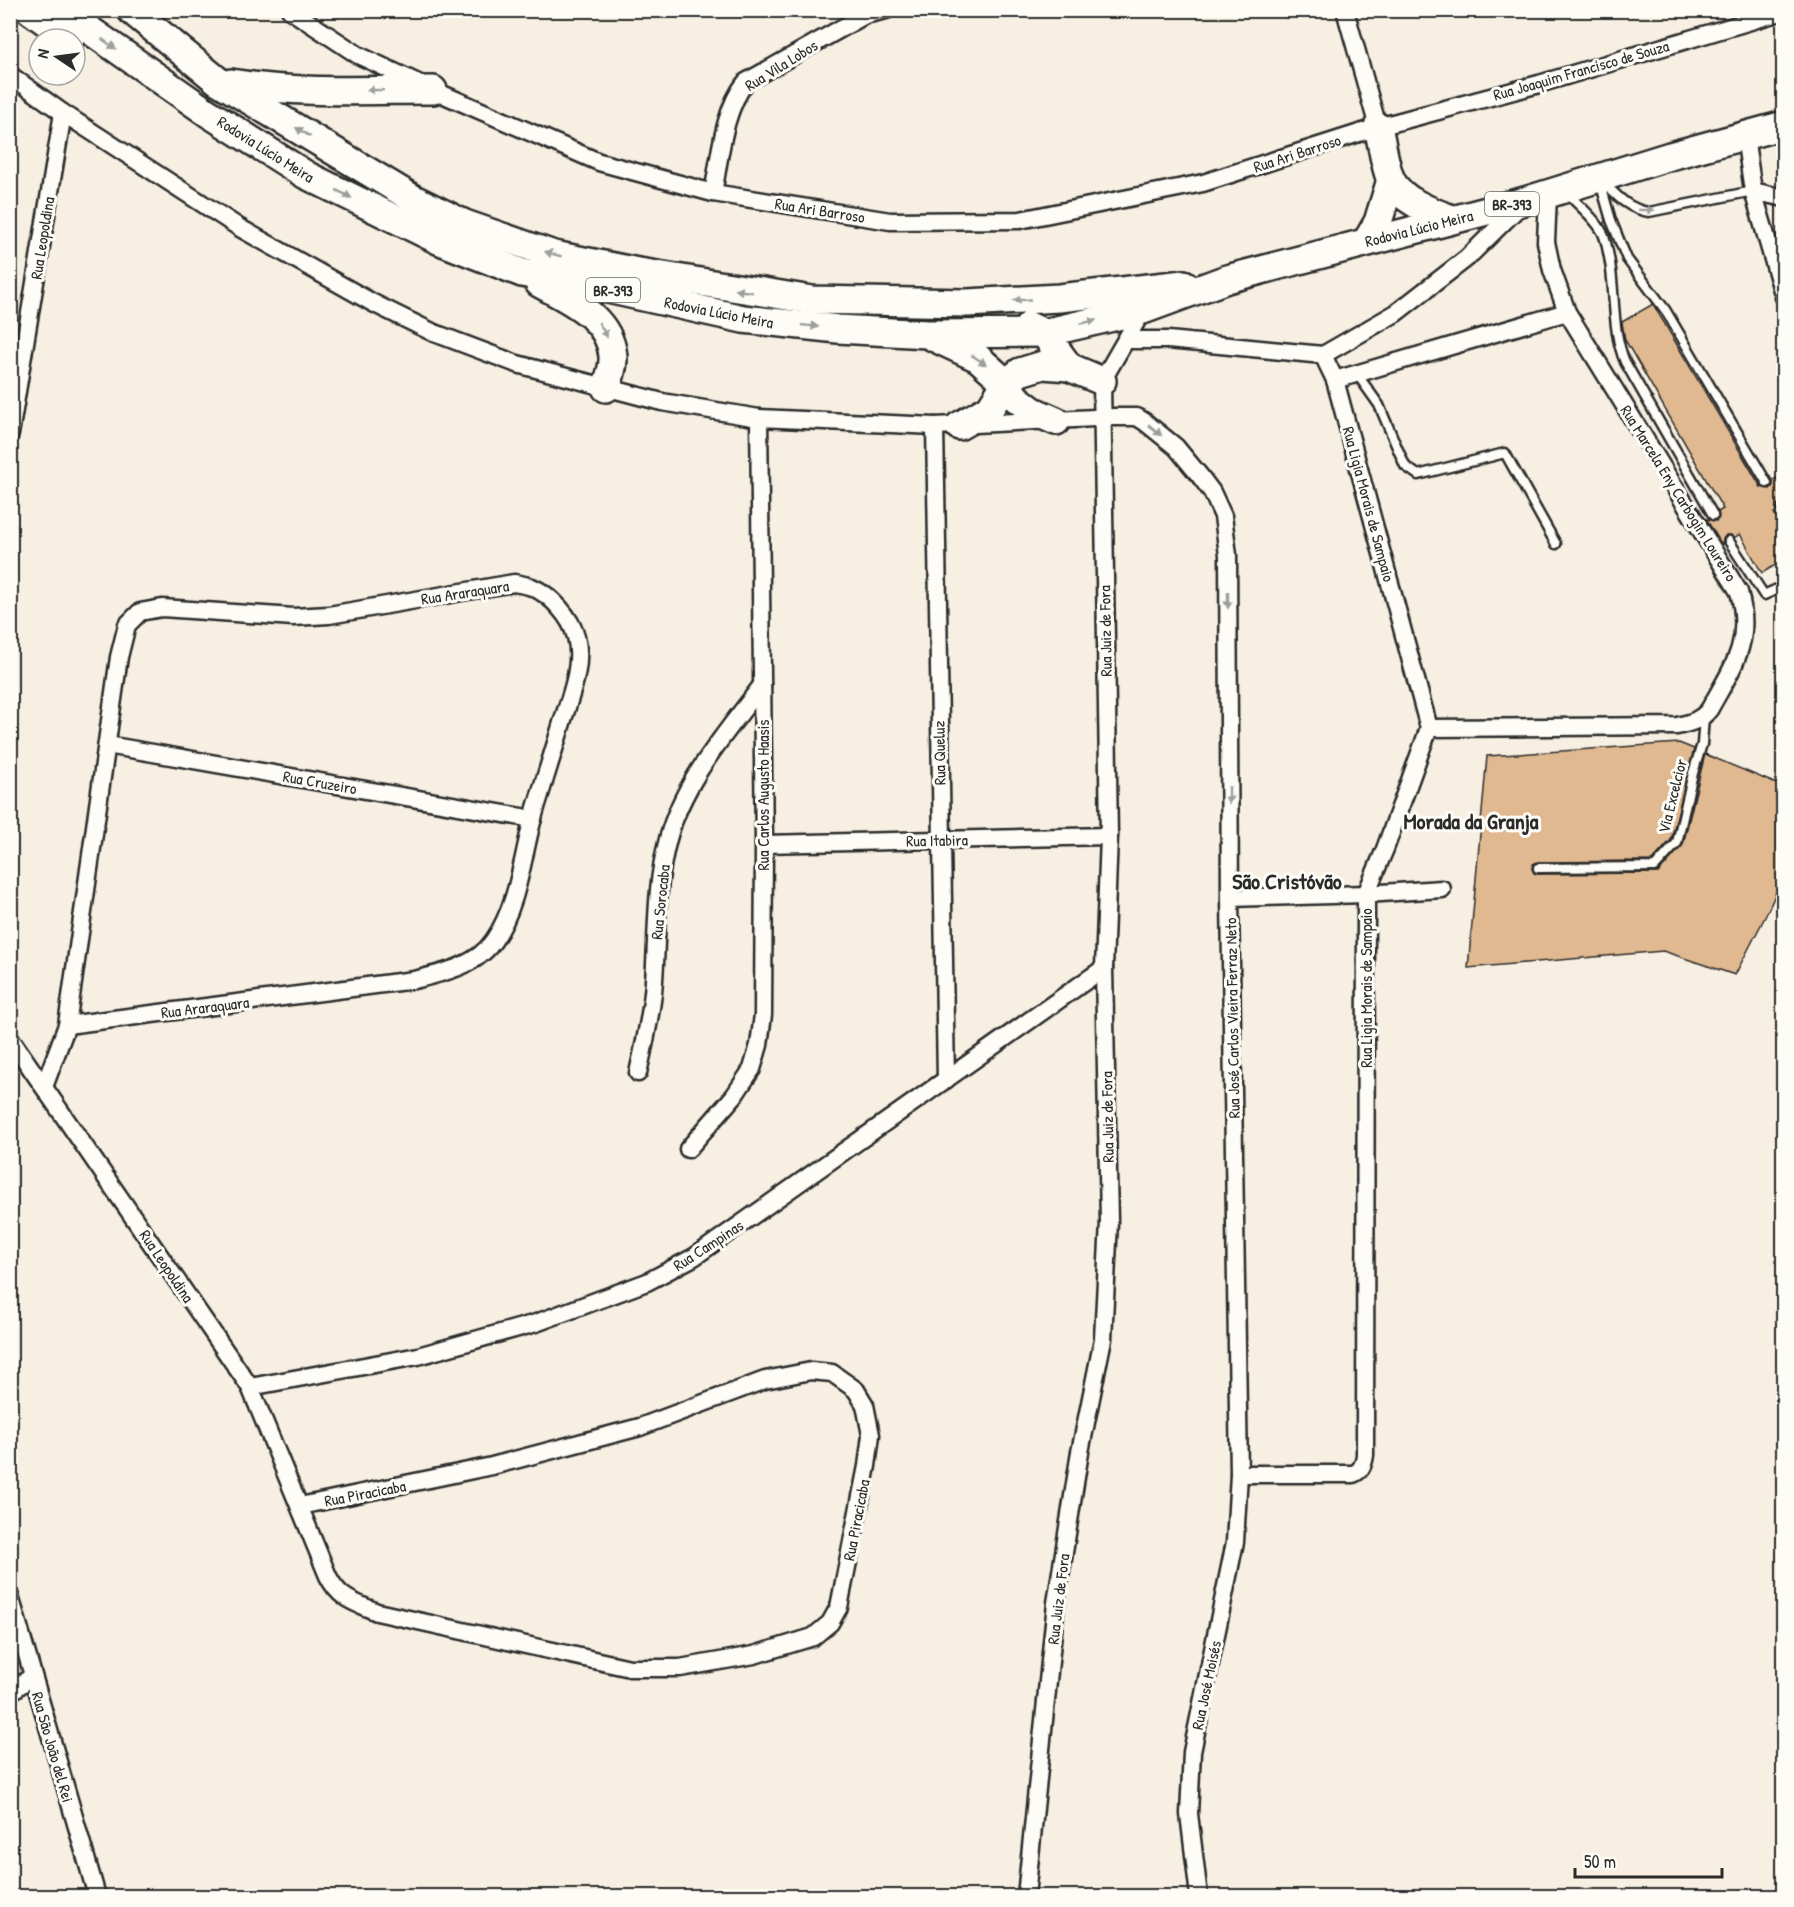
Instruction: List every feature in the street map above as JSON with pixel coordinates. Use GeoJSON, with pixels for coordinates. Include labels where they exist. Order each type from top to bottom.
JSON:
{"type":"FeatureCollection","features":[{"type":"Feature","properties":{"kind":"main road"},"geometry":{"type":"LineString","coordinates":[[30,10],[53,27]]}},
{"type":"Feature","properties":{"kind":"main road","name":"Rodovia Lúcio Meira"},"geometry":{"type":"LineString","coordinates":[[61,10],[208,113],[306,175],[438,240],[522,273],[603,288],[743,320],[838,329],[927,334],[1044,333],[1143,310],[1227,279],[1545,195],[1670,156],[1784,125]]}},
{"type":"Feature","properties":{"kind":"main road","name":"Rodovia Lúcio Meira"},"geometry":{"type":"LineString","coordinates":[[131,10],[218,81],[412,198],[465,224],[554,255],[677,279],[812,300],[966,303],[1059,298],[1227,279]]}},
{"type":"Feature","properties":{"kind":"main road"},"geometry":{"type":"LineString","coordinates":[[87,51],[151,89],[208,113]]}},
{"type":"Feature","properties":{"kind":"main road"},"geometry":{"type":"LineString","coordinates":[[218,81],[267,89],[433,90]]}},
{"type":"Feature","properties":{"kind":"main road"},"geometry":{"type":"LineString","coordinates":[[1378,127],[1391,180],[1420,207],[1452,219]]}},
{"type":"Feature","properties":{"kind":"main road"},"geometry":{"type":"LineString","coordinates":[[1367,241],[1378,222],[1391,180]]}},
{"type":"Feature","properties":{"kind":"main road"},"geometry":{"type":"LineString","coordinates":[[522,273],[586,310],[599,322],[613,355],[606,388]]}},
{"type":"Feature","properties":{"kind":"main road"},"geometry":{"type":"LineString","coordinates":[[812,300],[835,310],[870,318],[1005,320],[1024,323],[1044,333],[1069,367]]}},
{"type":"Feature","properties":{"kind":"main road"},"geometry":{"type":"LineString","coordinates":[[927,334],[978,357],[1006,383],[1016,398],[1033,411],[1056,421]]}},
{"type":"Feature","properties":{"kind":"main road"},"geometry":{"type":"LineString","coordinates":[[947,426],[990,408],[1006,383],[1020,372],[1043,365],[1069,367],[1102,381]]}},
{"type":"Feature","properties":{"kind":"street","name":"Rua Ari Barroso"},"geometry":{"type":"LineString","coordinates":[[290,10],[358,55],[599,162],[713,193],[890,221],[1020,220],[1203,183],[1378,127]]}},
{"type":"Feature","properties":{"kind":"street","name":"Rua Vila Lobos"},"geometry":{"type":"LineString","coordinates":[[713,193],[730,111],[736,94],[746,82],[866,15],[886,10]]}},
{"type":"Feature","properties":{"kind":"street"},"geometry":{"type":"LineString","coordinates":[[1345,10],[1378,127]]}},
{"type":"Feature","properties":{"kind":"street","name":"Rua Joaquim Francisco de Souza"},"geometry":{"type":"LineString","coordinates":[[1378,127],[1539,84],[1784,11]]}},
{"type":"Feature","properties":{"kind":"street","name":"Rua José Carlos Vieira Ferraz Neto"},"geometry":{"type":"LineString","coordinates":[[10,75],[63,113],[240,228],[373,303],[432,332],[517,364],[662,402],[759,418],[947,426],[1137,417],[1176,447],[1212,492],[1223,516],[1228,555],[1230,898],[1239,1474]]}},
{"type":"Feature","properties":{"kind":"street","name":"Rua Leopoldina"},"geometry":{"type":"LineString","coordinates":[[10,434],[63,113]]}},
{"type":"Feature","properties":{"kind":"street"},"geometry":{"type":"LineString","coordinates":[[1745,136],[1753,191],[1784,297]]}},
{"type":"Feature","properties":{"kind":"street"},"geometry":{"type":"LineString","coordinates":[[1753,191],[1784,198]]}},
{"type":"Feature","properties":{"kind":"street"},"geometry":{"type":"LineString","coordinates":[[1127,340],[1168,340],[1323,355],[1396,313],[1545,195]]}},
{"type":"Feature","properties":{"kind":"street","name":"Rua Marcela Eny Carbogim Loureiro"},"geometry":{"type":"LineString","coordinates":[[1545,195],[1546,242],[1552,270],[1567,312],[1739,592],[1743,608],[1744,632],[1739,654],[1704,716]]}},
{"type":"Feature","properties":{"kind":"street","name":"Rua Juiz de Fora"},"geometry":{"type":"LineString","coordinates":[[1026,1896],[1056,1603],[1080,1452],[1103,1339],[1109,1221],[1104,968],[1109,837],[1102,381],[1143,310]]}},
{"type":"Feature","properties":{"kind":"street"},"geometry":{"type":"LineString","coordinates":[[1335,381],[1567,312]]}},
{"type":"Feature","properties":{"kind":"street","name":"Rua Ligia Morais de Sampaio"},"geometry":{"type":"LineString","coordinates":[[1239,1474],[1353,1474],[1361,1468],[1364,1461],[1366,894],[1430,728],[1335,381],[1323,355]]}},
{"type":"Feature","properties":{"kind":"street","name":"Rua Carlos Augusto Haasis"},"geometry":{"type":"LineString","coordinates":[[688,1149],[734,1096],[752,1070],[759,1045],[763,1015],[764,844],[759,418]]}},
{"type":"Feature","properties":{"kind":"street","name":"Rua Queluz"},"geometry":{"type":"LineString","coordinates":[[946,1080],[941,840],[947,426]]}},
{"type":"Feature","properties":{"kind":"street","name":"Rua Araraquara"},"geometry":{"type":"LineString","coordinates":[[44,1087],[67,1025],[119,657],[127,625],[140,612],[162,608],[293,617],[329,615],[514,583],[532,587],[550,598],[569,620],[576,636],[578,656],[573,687],[533,819],[510,910],[494,941],[479,956],[452,970],[414,980],[67,1025]]}},
{"type":"Feature","properties":{"kind":"street","name":"Rua Sorocaba"},"geometry":{"type":"LineString","coordinates":[[638,1073],[648,1029],[653,992],[659,881],[668,837],[687,792],[715,748],[762,685]]}},
{"type":"Feature","properties":{"kind":"street"},"geometry":{"type":"LineString","coordinates":[[1430,728],[1677,726],[1704,716]]}},
{"type":"Feature","properties":{"kind":"street","name":"Rua Cruzeiro"},"geometry":{"type":"LineString","coordinates":[[107,745],[533,819]]}},
{"type":"Feature","properties":{"kind":"street","name":"Rua Itabira"},"geometry":{"type":"LineString","coordinates":[[764,844],[1109,837]]}},
{"type":"Feature","properties":{"kind":"street"},"geometry":{"type":"LineString","coordinates":[[1230,898],[1442,889]]}},
{"type":"Feature","properties":{"kind":"street","name":"Rua Campinas"},"geometry":{"type":"LineString","coordinates":[[250,1387],[418,1356],[536,1323],[646,1282],[694,1257],[1104,968]]}},
{"type":"Feature","properties":{"kind":"street","name":"Rua Leopoldina"},"geometry":{"type":"LineString","coordinates":[[10,1038],[250,1387],[300,1506]]}},
{"type":"Feature","properties":{"kind":"street","name":"Rua Piracicaba"},"geometry":{"type":"LineString","coordinates":[[811,1371],[832,1373],[856,1390],[865,1406],[871,1436],[838,1607],[830,1623],[813,1637],[754,1655],[680,1668],[630,1668],[377,1612],[345,1599],[335,1589],[328,1576],[300,1506],[398,1487],[640,1427],[765,1380],[811,1371]]}},
{"type":"Feature","properties":{"kind":"street","name":"Rua José Moisés"},"geometry":{"type":"LineString","coordinates":[[1199,1896],[1189,1814],[1192,1752],[1235,1542],[1239,1474]]}},
{"type":"Feature","properties":{"kind":"street","name":"Rua São João del Rei"},"geometry":{"type":"LineString","coordinates":[[10,1596],[97,1896]]}},
{"type":"Feature","properties":{"kind":"street"},"geometry":{"type":"LineString","coordinates":[[10,1693],[32,1676]]}},
{"type":"Feature","properties":{"kind":"lane"},"geometry":{"type":"LineString","coordinates":[[1600,179],[1624,202],[1636,210],[1649,212],[1753,191]]}},
{"type":"Feature","properties":{"kind":"lane"},"geometry":{"type":"LineString","coordinates":[[1600,179],[1608,213],[1627,259],[1666,311],[1767,483]]}},
{"type":"Feature","properties":{"kind":"lane"},"geometry":{"type":"LineString","coordinates":[[1545,195],[1601,229],[1610,264],[1619,346],[1625,362],[1713,515]]}},
{"type":"Feature","properties":{"kind":"lane"},"geometry":{"type":"LineString","coordinates":[[1357,374],[1378,405],[1405,466],[1418,475],[1505,453],[1556,544]]}},
{"type":"Feature","properties":{"kind":"lane"},"geometry":{"type":"LineString","coordinates":[[1729,541],[1764,595],[1784,586]]}},
{"type":"Feature","properties":{"kind":"lane","name":"Via Excelcior"},"geometry":{"type":"LineString","coordinates":[[1538,868],[1655,867],[1677,843],[1702,744],[1704,716]]}},
{"type":"Feature","properties":{"kind":"building"},"geometry":{"type":"Polygon","coordinates":[[[1653,304],[1761,487],[1770,489],[1773,486],[1773,480],[1784,474],[1784,503],[1778,504],[1774,513],[1784,530],[1784,560],[1762,573],[1740,534],[1734,538],[1726,535],[1722,545],[1706,519],[1716,521],[1719,518],[1718,512],[1723,509],[1625,340],[1622,322],[1653,304]]]}},
{"type":"Feature","properties":{"kind":"building"},"geometry":{"type":"Polygon","coordinates":[[[1679,743],[1694,749],[1671,840],[1652,861],[1538,862],[1533,864],[1532,869],[1538,874],[1658,873],[1683,845],[1705,754],[1784,787],[1784,875],[1735,975],[1663,951],[1468,968],[1487,756],[1679,743]]]}},
{"type":"Feature","properties":{"kind":"district","name":"Morada da Granja"},"geometry":{"type":"Point","coordinates":[1471,821]}},
{"type":"Feature","properties":{"kind":"district","name":"São Cristóvão"},"geometry":{"type":"Point","coordinates":[1287,881]}}]}
